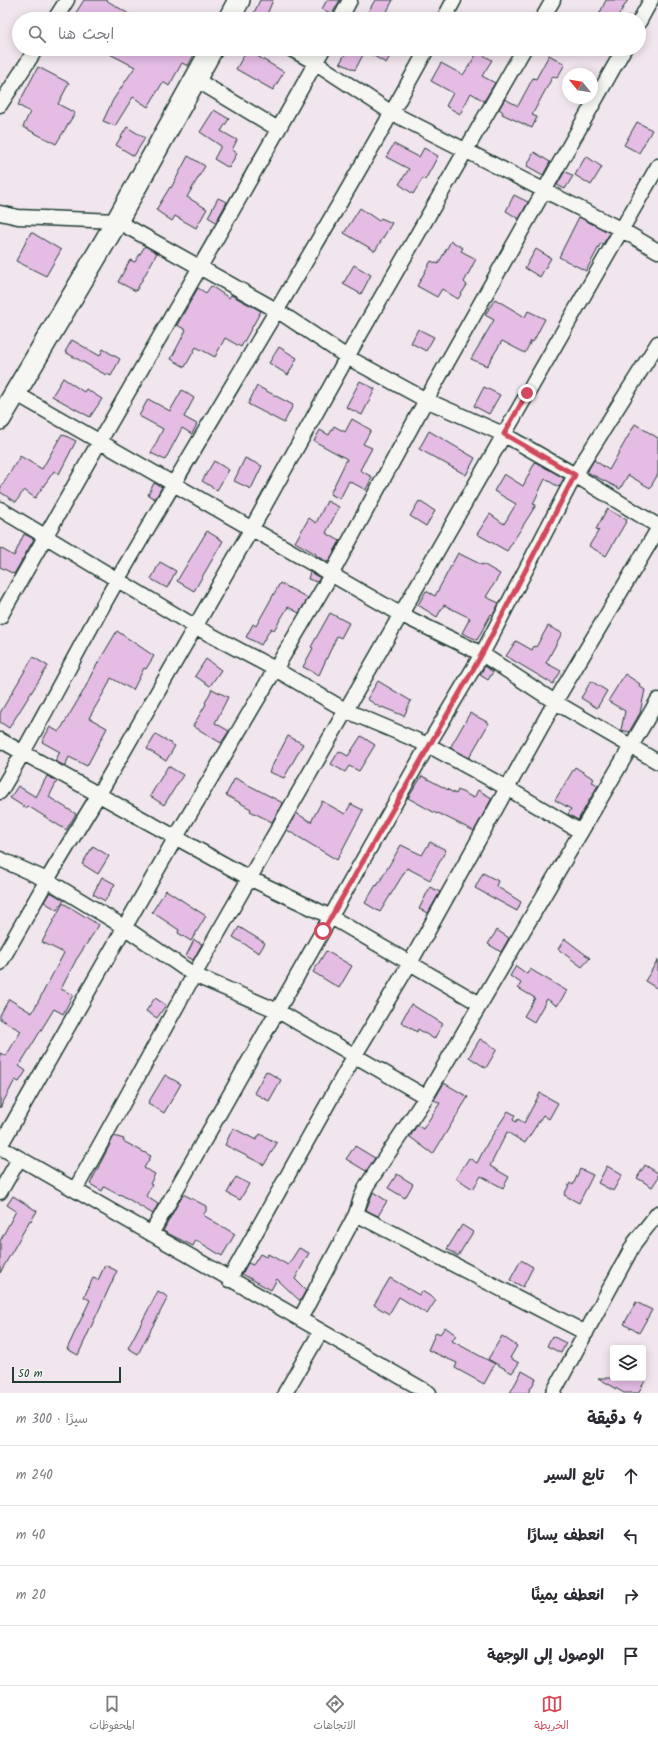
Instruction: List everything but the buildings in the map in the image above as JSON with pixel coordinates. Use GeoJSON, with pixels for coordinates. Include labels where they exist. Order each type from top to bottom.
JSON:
{"type":"FeatureCollection","features":[{"type":"Feature","properties":{"kind":"street"},"geometry":{"type":"LineString","coordinates":[[59,12],[67,0]]}},
{"type":"Feature","properties":{"kind":"street"},"geometry":{"type":"LineString","coordinates":[[344,12],[350,0]]}},
{"type":"Feature","properties":{"kind":"street"},"geometry":{"type":"LineString","coordinates":[[448,12],[454,0]]}},
{"type":"Feature","properties":{"kind":"street"},"geometry":{"type":"LineString","coordinates":[[546,12],[552,0]]}},
{"type":"Feature","properties":{"kind":"street"},"geometry":{"type":"LineString","coordinates":[[644,12],[651,0]]}},
{"type":"Feature","properties":{"kind":"street"},"geometry":{"type":"LineString","coordinates":[[0,105],[32,56]]}},
{"type":"Feature","properties":{"kind":"street"},"geometry":{"type":"LineString","coordinates":[[0,419],[117,221],[208,56]]}},
{"type":"Feature","properties":{"kind":"street"},"geometry":{"type":"LineString","coordinates":[[304,56],[392,113],[466,152],[622,230],[658,251]]}},
{"type":"Feature","properties":{"kind":"street"},"geometry":{"type":"LineString","coordinates":[[0,617],[201,267],[320,56]]}},
{"type":"Feature","properties":{"kind":"street"},"geometry":{"type":"LineString","coordinates":[[0,792],[23,753],[118,579],[278,310],[392,113],[423,56]]}},
{"type":"Feature","properties":{"kind":"street"},"geometry":{"type":"LineString","coordinates":[[0,963],[47,880],[100,794],[194,626],[252,528],[347,357],[520,56]]}},
{"type":"Feature","properties":{"kind":"street"},"geometry":{"type":"LineString","coordinates":[[429,1393],[321,1330],[229,1280],[0,1147],[176,836],[331,575],[426,400],[620,56]]}},
{"type":"Feature","properties":{"kind":"street"},"geometry":{"type":"LineString","coordinates":[[195,79],[278,129]]}},
{"type":"Feature","properties":{"kind":"street"},"geometry":{"type":"LineString","coordinates":[[75,1190],[249,878],[402,616],[504,434],[658,166]]}},
{"type":"Feature","properties":{"kind":"street"},"geometry":{"type":"LineString","coordinates":[[0,213],[18,217],[117,221],[278,310],[347,357],[426,400],[504,434],[575,475],[658,528],[555,702],[410,963],[355,1055],[229,1280]]}},
{"type":"Feature","properties":{"kind":"street"},"geometry":{"type":"LineString","coordinates":[[151,1234],[428,745],[482,654],[575,475],[658,343]]}},
{"type":"Feature","properties":{"kind":"street"},"geometry":{"type":"LineString","coordinates":[[15,393],[174,485],[252,528],[402,616],[482,654],[555,702],[658,762]]}},
{"type":"Feature","properties":{"kind":"street"},"geometry":{"type":"LineString","coordinates":[[0,509],[194,626],[276,669],[346,711],[428,745],[507,788],[581,832]]}},
{"type":"Feature","properties":{"kind":"street"},"geometry":{"type":"LineString","coordinates":[[300,1319],[356,1214],[367,1185],[426,1097],[658,700]]}},
{"type":"Feature","properties":{"kind":"street"},"geometry":{"type":"LineString","coordinates":[[0,740],[176,836],[249,878],[330,917],[480,1004]]}},
{"type":"Feature","properties":{"kind":"street"},"geometry":{"type":"LineString","coordinates":[[0,858],[47,880],[124,927],[194,975],[278,1011],[426,1097]]}},
{"type":"Feature","properties":{"kind":"street"},"geometry":{"type":"LineString","coordinates":[[0,1192],[19,1159]]}},
{"type":"Feature","properties":{"kind":"street"},"geometry":{"type":"LineString","coordinates":[[356,1214],[586,1333]]}},
{"type":"Feature","properties":{"kind":"street"},"geometry":{"type":"LineString","coordinates":[[553,1393],[635,1242],[658,1214]]}},
{"type":"Feature","properties":{"kind":"street"},"geometry":{"type":"LineString","coordinates":[[285,1393],[321,1330]]}},
{"type":"Feature","properties":{"kind":"route"},"geometry":{"type":"LineString","coordinates":[[323,931],[428,745],[482,654],[575,475],[504,434],[527,393]]}}]}
